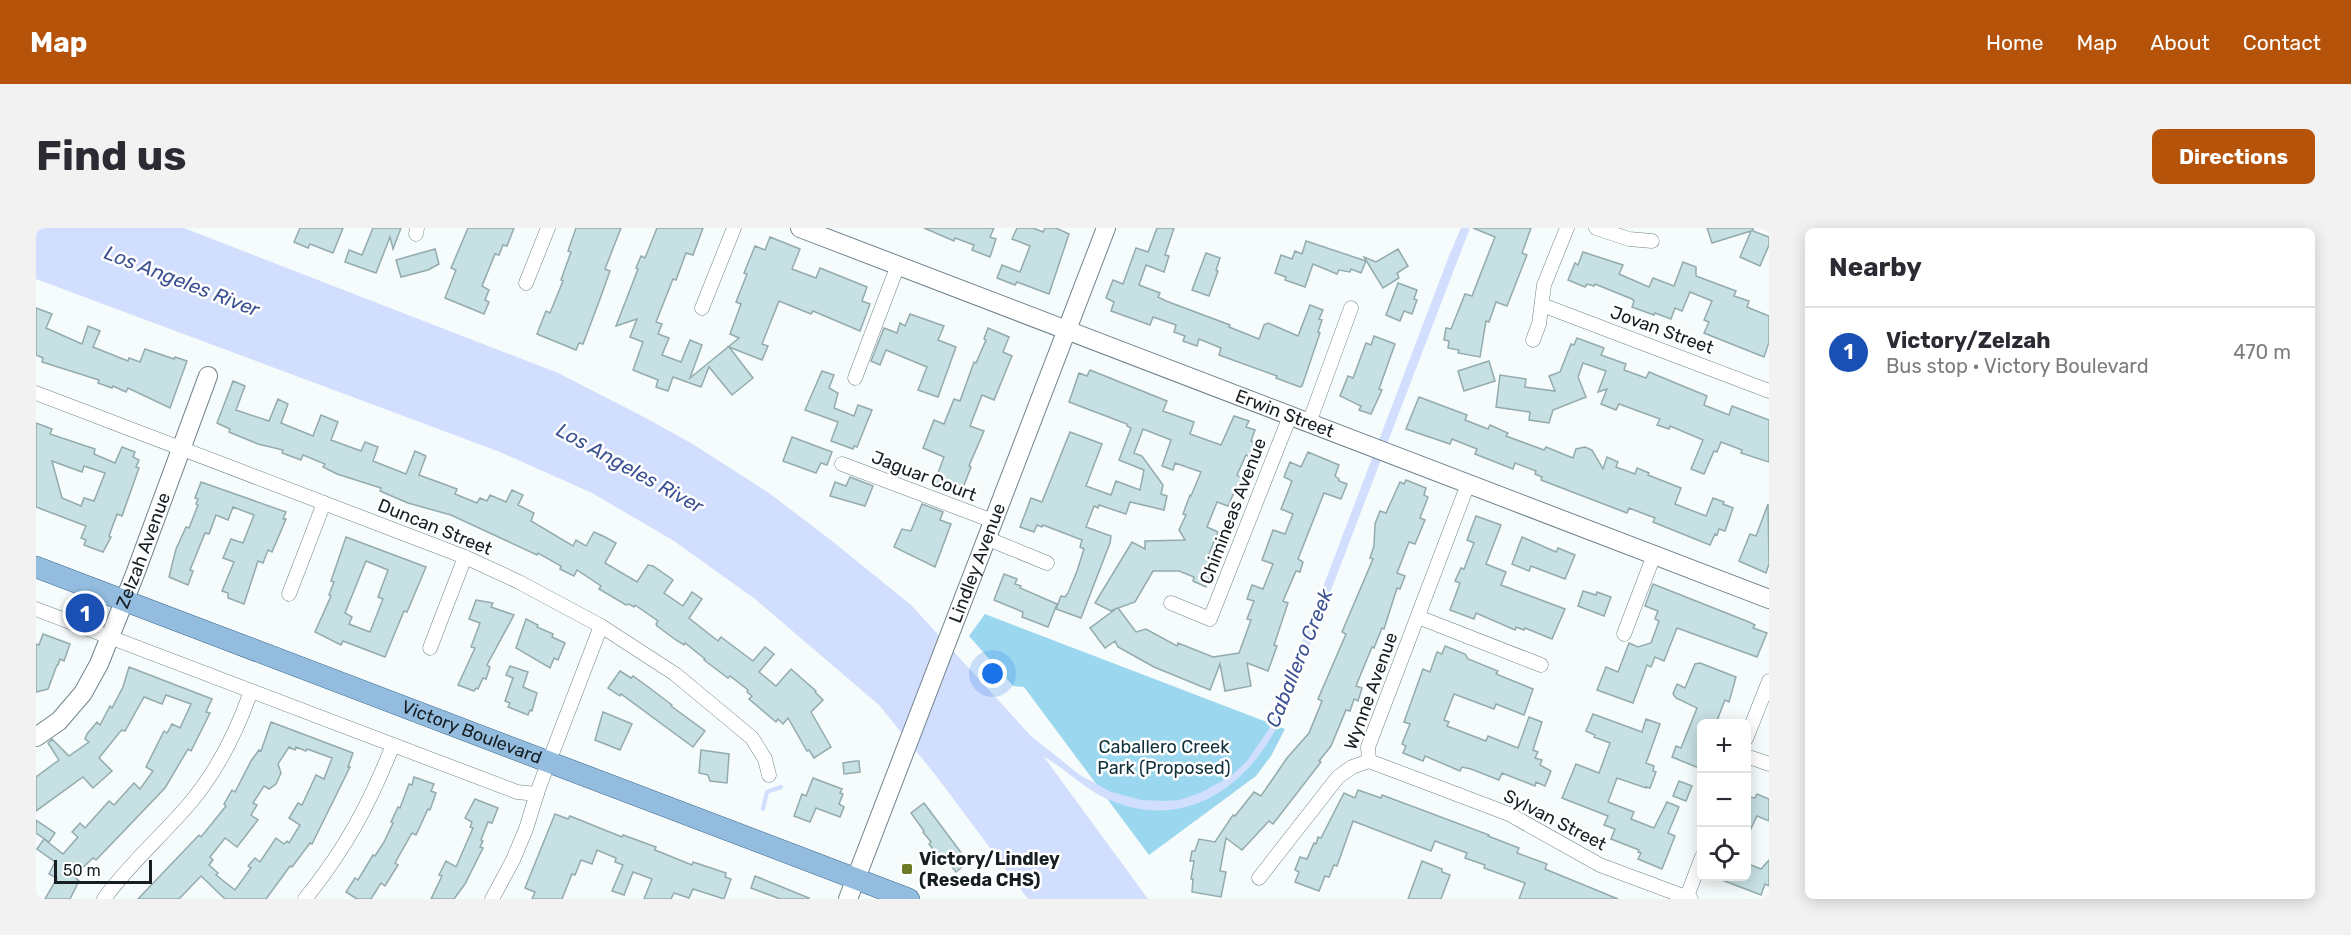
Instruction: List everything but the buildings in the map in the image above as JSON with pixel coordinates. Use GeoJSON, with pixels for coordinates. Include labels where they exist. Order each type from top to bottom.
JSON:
{"type":"FeatureCollection","features":[{"type":"Feature","properties":{"kind":"main road","name":"Victory Boulevard"},"geometry":{"type":"LineString","coordinates":[[36,567],[909,899]]}},
{"type":"Feature","properties":{"kind":"street"},"geometry":{"type":"LineString","coordinates":[[526,283],[548,228]]}},
{"type":"Feature","properties":{"kind":"street"},"geometry":{"type":"LineString","coordinates":[[702,308],[734,228]]}},
{"type":"Feature","properties":{"kind":"street","name":"Erwin Street"},"geometry":{"type":"LineString","coordinates":[[800,228],[1769,599]]}},
{"type":"Feature","properties":{"kind":"street","name":"Lindley Avenue"},"geometry":{"type":"LineString","coordinates":[[848,899],[1106,228]]}},
{"type":"Feature","properties":{"kind":"street"},"geometry":{"type":"LineString","coordinates":[[1533,340],[1542,305],[1544,285],[1567,228]]}},
{"type":"Feature","properties":{"kind":"street"},"geometry":{"type":"LineString","coordinates":[[1596,228],[1629,239],[1652,241]]}},
{"type":"Feature","properties":{"kind":"street"},"geometry":{"type":"LineString","coordinates":[[855,378],[898,265]]}},
{"type":"Feature","properties":{"kind":"street","name":"Jovan Street"},"geometry":{"type":"LineString","coordinates":[[1542,305],[1769,391]]}},
{"type":"Feature","properties":{"kind":"street"},"geometry":{"type":"LineString","coordinates":[[1309,423],[1352,308]]}},
{"type":"Feature","properties":{"kind":"street","name":"Zelzah Avenue"},"geometry":{"type":"LineString","coordinates":[[36,737],[59,721],[83,693],[99,664],[125,601],[208,376]]}},
{"type":"Feature","properties":{"kind":"street","name":"Duncan Street"},"geometry":{"type":"LineString","coordinates":[[36,393],[465,557],[602,626],[675,674],[752,738],[765,759],[769,775]]}},
{"type":"Feature","properties":{"kind":"street","name":"Chimineas Avenue"},"geometry":{"type":"LineString","coordinates":[[1171,603],[1210,619],[1290,416]]}},
{"type":"Feature","properties":{"kind":"street","name":"Jaguar Court"},"geometry":{"type":"LineString","coordinates":[[842,464],[990,530],[1047,563]]}},
{"type":"Feature","properties":{"kind":"street","name":"Wynne Avenue"},"geometry":{"type":"LineString","coordinates":[[1259,878],[1338,777],[1352,767],[1369,761],[1368,747],[1468,484]]}},
{"type":"Feature","properties":{"kind":"street"},"geometry":{"type":"LineString","coordinates":[[289,594],[324,503]]}},
{"type":"Feature","properties":{"kind":"street"},"geometry":{"type":"LineString","coordinates":[[1624,634],[1654,555]]}},
{"type":"Feature","properties":{"kind":"street"},"geometry":{"type":"LineString","coordinates":[[430,648],[465,557]]}},
{"type":"Feature","properties":{"kind":"street","name":"Victory Boulevard"},"geometry":{"type":"LineString","coordinates":[[36,609],[517,792],[537,794]]}},
{"type":"Feature","properties":{"kind":"street"},"geometry":{"type":"LineString","coordinates":[[1418,617],[1541,665]]}},
{"type":"Feature","properties":{"kind":"street"},"geometry":{"type":"LineString","coordinates":[[492,899],[513,860],[602,626]]}},
{"type":"Feature","properties":{"kind":"street"},"geometry":{"type":"LineString","coordinates":[[1751,726],[1769,681]]}},
{"type":"Feature","properties":{"kind":"street"},"geometry":{"type":"LineString","coordinates":[[104,899],[117,880],[189,804],[206,782],[227,746],[251,691]]}},
{"type":"Feature","properties":{"kind":"street"},"geometry":{"type":"LineString","coordinates":[[305,899],[334,863],[356,826],[371,798],[393,745]]}},
{"type":"Feature","properties":{"kind":"street"},"geometry":{"type":"LineString","coordinates":[[1751,758],[1769,764]]}},
{"type":"Feature","properties":{"kind":"street","name":"Sylvan Street"},"geometry":{"type":"LineString","coordinates":[[1369,761],[1509,814],[1600,865],[1688,898]]}},
{"type":"Feature","properties":{"kind":"street"},"geometry":{"type":"LineString","coordinates":[[1688,898],[1697,870]]}},
{"type":"Feature","properties":{"kind":"green space","name":"Caballero Creek Park (Proposed)"},"geometry":{"type":"Polygon","coordinates":[[[985,614],[1285,729],[1271,756],[1256,776],[1149,855],[1024,687],[1013,686],[969,636],[985,614]]]}},
{"type":"Feature","properties":{"kind":"water"},"geometry":{"type":"Polygon","coordinates":[[[36,228],[184,228],[558,373],[691,443],[769,493],[832,541],[911,605],[1031,736],[1080,775],[1111,792],[1141,800],[1165,801],[1179,800],[1200,793],[1231,776],[1247,761],[1269,729],[1449,256],[1461,228],[1470,228],[1283,715],[1269,741],[1233,782],[1211,797],[1187,807],[1162,810],[1134,808],[1105,798],[1044,757],[1148,899],[1028,899],[937,777],[879,705],[755,599],[674,541],[592,493],[500,452],[36,279],[36,228]]]}},
{"type":"Feature","properties":{"kind":"waterway"},"geometry":{"type":"LineString","coordinates":[[763,809],[767,792],[781,787]]}},
{"type":"Feature","properties":{"kind":"place","name":"Victory/Zelzah"},"geometry":{"type":"Point","coordinates":[85,613]}},
{"type":"Feature","properties":{"kind":"place","name":"Victory/Lindley (Reseda CHS)"},"geometry":{"type":"Point","coordinates":[907,869]}},
{"type":"Feature","properties":{"kind":"water label","name":"Los Angeles River"},"geometry":{"type":"Point","coordinates":[182,281]}},
{"type":"Feature","properties":{"kind":"water label","name":"Los Angeles River"},"geometry":{"type":"Point","coordinates":[630,468]}},
{"type":"Feature","properties":{"kind":"water label","name":"Caballero Creek"},"geometry":{"type":"Point","coordinates":[1299,658]}}]}
